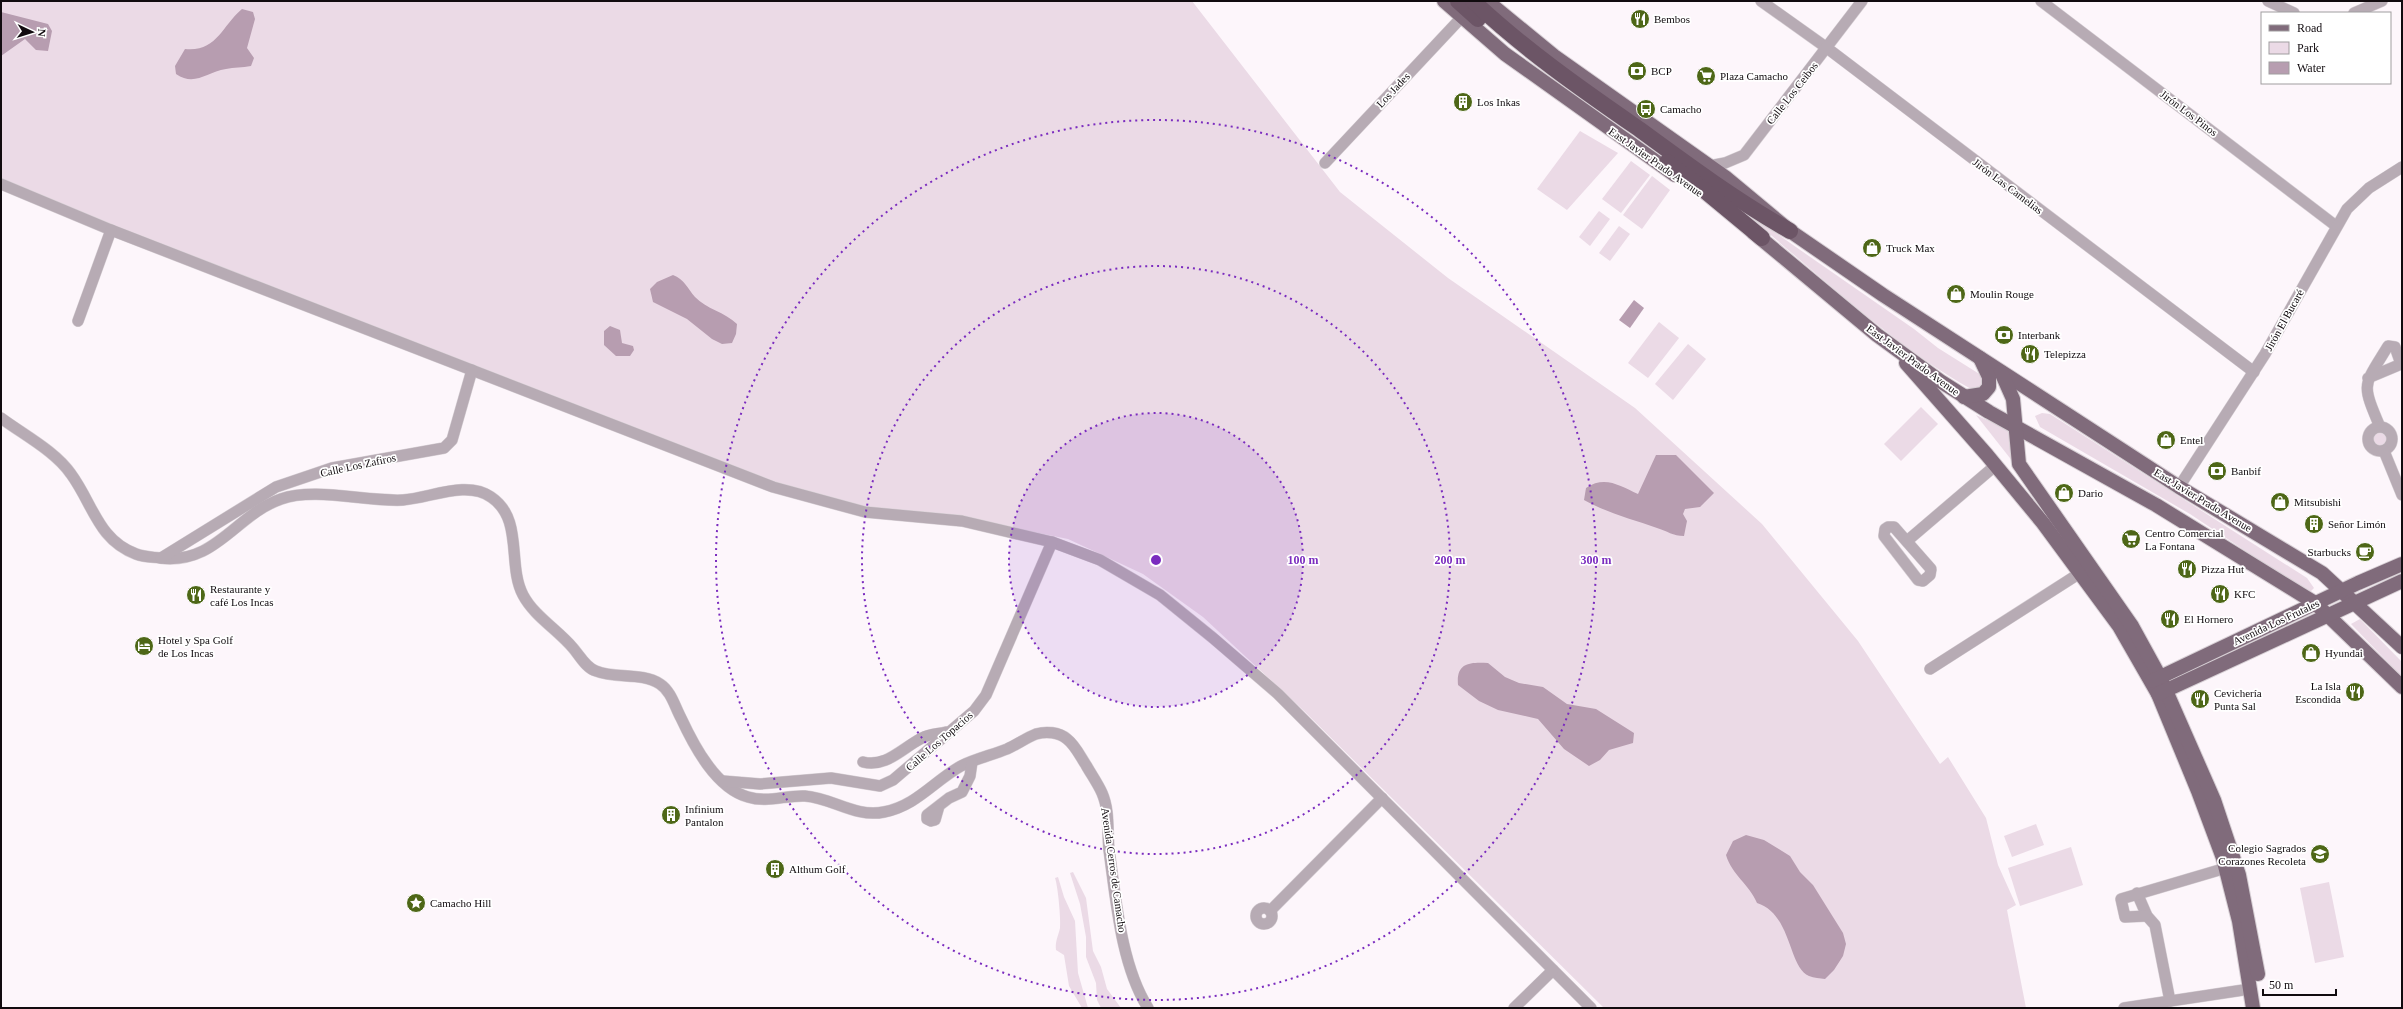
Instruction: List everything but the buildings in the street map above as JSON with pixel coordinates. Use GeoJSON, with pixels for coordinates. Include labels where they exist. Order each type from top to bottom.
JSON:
{"type":"FeatureCollection","features":[{"type":"Feature","properties":{"kind":"highway"},"geometry":{"type":"LineString","coordinates":[[1458,1],[1704,190],[1762,238]]}},
{"type":"Feature","properties":{"kind":"highway"},"geometry":{"type":"LineString","coordinates":[[1473,1],[1516,45],[1718,186],[1790,230]]}},
{"type":"Feature","properties":{"kind":"main road","name":"East Javier Prado Avenue"},"geometry":{"type":"LineString","coordinates":[[1444,1],[1461,18],[1526,70],[1762,238],[1893,348],[1964,397],[2156,505],[2315,603],[2402,687]]}},
{"type":"Feature","properties":{"kind":"main road","name":"East Javier Prado Avenue"},"geometry":{"type":"LineString","coordinates":[[1487,1],[1554,56],[1746,193],[1790,230],[1883,295],[2179,487],[2311,565],[2342,590],[2402,647]]}},
{"type":"Feature","properties":{"kind":"main road"},"geometry":{"type":"LineString","coordinates":[[1893,348],[1996,466],[2080,573],[2155,679]]}},
{"type":"Feature","properties":{"kind":"main road"},"geometry":{"type":"LineString","coordinates":[[1964,397],[1983,394],[1989,388],[1989,377],[1980,358]]}},
{"type":"Feature","properties":{"kind":"main road"},"geometry":{"type":"LineString","coordinates":[[2000,371],[2013,399],[2017,428],[2018,458],[2023,472],[2104,583],[2132,626],[2155,679],[2214,800],[2234,855],[2249,922],[2262,1008]]}},
{"type":"Feature","properties":{"kind":"main road","name":"Avenida Los Frutales"},"geometry":{"type":"LineString","coordinates":[[2155,679],[2342,590],[2402,564]]}},
{"type":"Feature","properties":{"kind":"main road","name":"Avenida Los Frutales"},"geometry":{"type":"LineString","coordinates":[[2162,692],[2402,581]]}},
{"type":"Feature","properties":{"kind":"main road"},"geometry":{"type":"LineString","coordinates":[[2275,623],[2282,626],[2284,630],[2283,636]]}},
{"type":"Feature","properties":{"kind":"main road"},"geometry":{"type":"LineString","coordinates":[[2196,659],[2193,664],[2193,671],[2200,674]]}},
{"type":"Feature","properties":{"kind":"main road"},"geometry":{"type":"LineString","coordinates":[[2162,692],[2226,868],[2239,921],[2253,1008]]}},
{"type":"Feature","properties":{"kind":"street","name":"Jirón Las Camelias"},"geometry":{"type":"LineString","coordinates":[[1761,1],[1827,48],[2254,372]]}},
{"type":"Feature","properties":{"kind":"street","name":"Calle Los Ceibos"},"geometry":{"type":"LineString","coordinates":[[1708,166],[1724,163],[1744,155],[1862,1]]}},
{"type":"Feature","properties":{"kind":"street","name":"Jirón Los Pinos"},"geometry":{"type":"LineString","coordinates":[[2042,1],[2336,226]]}},
{"type":"Feature","properties":{"kind":"street"},"geometry":{"type":"LineString","coordinates":[[2268,1],[2292,12]]}},
{"type":"Feature","properties":{"kind":"street"},"geometry":{"type":"LineString","coordinates":[[2356,12],[2382,1]]}},
{"type":"Feature","properties":{"kind":"street","name":"Los Jades"},"geometry":{"type":"LineString","coordinates":[[1325,163],[1461,18]]}},
{"type":"Feature","properties":{"kind":"street","name":"Jirón El Bucaré"},"geometry":{"type":"LineString","coordinates":[[2179,487],[2254,372],[2347,209],[2360,194],[2402,167]]}},
{"type":"Feature","properties":{"kind":"street"},"geometry":{"type":"LineString","coordinates":[[1,184],[111,230],[737,473],[806,498],[865,512],[962,521],[1052,542],[1100,560],[1160,595],[1278,694],[1591,1008]]}},
{"type":"Feature","properties":{"kind":"street"},"geometry":{"type":"LineString","coordinates":[[78,321],[111,230]]}},
{"type":"Feature","properties":{"kind":"street","name":"Calle Los Zafiros"},"geometry":{"type":"LineString","coordinates":[[161,558],[276,487],[332,468],[444,448],[452,440],[472,370]]}},
{"type":"Feature","properties":{"kind":"street"},"geometry":{"type":"LineString","coordinates":[[2368,378],[2367,395],[2380,427]]}},
{"type":"Feature","properties":{"kind":"street","name":"Avenida Cerros de Camacho"},"geometry":{"type":"LineString","coordinates":[[1,418],[52,455],[70,472],[101,529],[120,547],[141,556],[174,560],[196,555],[214,546],[260,508],[296,494],[374,500],[408,499],[450,492],[475,490],[490,495],[501,506],[511,528],[518,580],[522,594],[530,606],[557,630],[593,671],[659,683],[668,692],[690,737],[708,767],[733,790],[746,797],[765,799],[803,796],[819,798],[859,813],[882,813],[904,806],[925,794],[947,776],[972,762],[1004,750],[1036,734],[1052,732],[1064,736],[1076,748],[1104,796],[1111,860],[1130,968],[1141,998],[1148,1008]]}},
{"type":"Feature","properties":{"kind":"street"},"geometry":{"type":"LineString","coordinates":[[2380,427],[2387,429],[2392,436],[2392,443],[2384,451],[2373,449],[2368,439],[2373,430],[2380,427]]}},
{"type":"Feature","properties":{"kind":"street"},"geometry":{"type":"LineString","coordinates":[[2384,451],[2402,495]]}},
{"type":"Feature","properties":{"kind":"street"},"geometry":{"type":"LineString","coordinates":[[1907,541],[1996,466]]}},
{"type":"Feature","properties":{"kind":"street"},"geometry":{"type":"LineString","coordinates":[[1888,527],[1894,527],[1907,541],[1931,569],[1930,575],[1923,581],[1918,580],[1887,543],[1884,531],[1888,527]]}},
{"type":"Feature","properties":{"kind":"street","name":"Calle Los Topacios"},"geometry":{"type":"LineString","coordinates":[[723,781],[760,784],[831,778],[880,786],[893,780],[974,710],[986,695],[1052,542]]}},
{"type":"Feature","properties":{"kind":"street"},"geometry":{"type":"LineString","coordinates":[[1930,669],[2080,573]]}},
{"type":"Feature","properties":{"kind":"street"},"geometry":{"type":"LineString","coordinates":[[863,762],[872,764],[883,762],[922,738],[947,732]]}},
{"type":"Feature","properties":{"kind":"street"},"geometry":{"type":"LineString","coordinates":[[939,806],[962,792],[970,776],[972,762]]}},
{"type":"Feature","properties":{"kind":"street"},"geometry":{"type":"LineString","coordinates":[[1270,910],[1382,798]]}},
{"type":"Feature","properties":{"kind":"street"},"geometry":{"type":"LineString","coordinates":[[2147,916],[2127,918],[2123,916],[2121,899],[2137,893],[2226,868]]}},
{"type":"Feature","properties":{"kind":"street"},"geometry":{"type":"LineString","coordinates":[[2137,893],[2147,916],[2155,925],[2170,1001]]}},
{"type":"Feature","properties":{"kind":"street"},"geometry":{"type":"LineString","coordinates":[[1514,1008],[1553,970]]}},
{"type":"Feature","properties":{"kind":"street"},"geometry":{"type":"LineString","coordinates":[[2124,1008],[2250,989]]}},
{"type":"Feature","properties":{"kind":"green space"},"geometry":{"type":"Polygon","coordinates":[[[1,1],[1192,1],[1340,192],[1448,278],[1635,408],[1762,524],[1858,641],[1940,764],[1948,757],[1986,818],[1998,865],[2016,905],[2007,910],[2026,1008],[1604,1008],[1304,711],[1203,617],[1143,574],[1068,539],[965,518],[886,511],[805,494],[1,183],[1,1]]]}},
{"type":"Feature","properties":{"kind":"green space"},"geometry":{"type":"Polygon","coordinates":[[[1580,131],[1618,153],[1567,210],[1537,189],[1580,131]]]}},
{"type":"Feature","properties":{"kind":"green space"},"geometry":{"type":"Polygon","coordinates":[[[1631,161],[1650,175],[1621,213],[1602,199],[1631,161]]]}},
{"type":"Feature","properties":{"kind":"green space"},"geometry":{"type":"Polygon","coordinates":[[[1652,176],[1670,190],[1642,229],[1623,215],[1652,176]]]}},
{"type":"Feature","properties":{"kind":"green space"},"geometry":{"type":"Polygon","coordinates":[[[1599,211],[1610,219],[1590,246],[1579,237],[1599,211]]]}},
{"type":"Feature","properties":{"kind":"green space"},"geometry":{"type":"Polygon","coordinates":[[[1744,211],[1914,329],[1938,348],[1981,375],[1986,386],[1973,390],[1942,372],[1912,351],[1855,306],[1743,212],[1744,211]]]}},
{"type":"Feature","properties":{"kind":"green space"},"geometry":{"type":"Polygon","coordinates":[[[1619,226],[1630,234],[1610,261],[1599,253],[1619,226]]]}},
{"type":"Feature","properties":{"kind":"green space"},"geometry":{"type":"Polygon","coordinates":[[[1659,322],[1679,338],[1648,378],[1628,363],[1659,322]]]}},
{"type":"Feature","properties":{"kind":"green space"},"geometry":{"type":"Polygon","coordinates":[[[1688,344],[1706,359],[1673,400],[1655,384],[1688,344]]]}},
{"type":"Feature","properties":{"kind":"green space"},"geometry":{"type":"Polygon","coordinates":[[[1921,407],[1938,424],[1901,461],[1884,444],[1921,407]]]}},
{"type":"Feature","properties":{"kind":"green space"},"geometry":{"type":"Polygon","coordinates":[[[2042,413],[2050,414],[2307,578],[2314,588],[2311,591],[2304,590],[2190,514],[2040,427],[2035,416],[2042,413]]]}},
{"type":"Feature","properties":{"kind":"green space"},"geometry":{"type":"Polygon","coordinates":[[[1976,415],[2013,432],[2017,467],[1976,415]]]}},
{"type":"Feature","properties":{"kind":"green space"},"geometry":{"type":"Polygon","coordinates":[[[2376,430],[2384,430],[2389,435],[2387,446],[2384,448],[2376,448],[2371,443],[2371,435],[2376,430]]]}},
{"type":"Feature","properties":{"kind":"green space"},"geometry":{"type":"Polygon","coordinates":[[[2360,619],[2402,662],[2402,677],[2351,624],[2360,619]]]}},
{"type":"Feature","properties":{"kind":"green space"},"geometry":{"type":"Polygon","coordinates":[[[2036,824],[2044,845],[2012,857],[2004,836],[2036,824]]]}},
{"type":"Feature","properties":{"kind":"green space"},"geometry":{"type":"Polygon","coordinates":[[[2071,847],[2083,885],[2020,906],[2008,868],[2071,847]]]}},
{"type":"Feature","properties":{"kind":"green space"},"geometry":{"type":"Polygon","coordinates":[[[1073,872],[1086,898],[1093,951],[1101,967],[1107,989],[1121,1008],[1101,1008],[1097,1000],[1096,983],[1086,957],[1086,937],[1080,904],[1070,873],[1073,872]]]}},
{"type":"Feature","properties":{"kind":"green space"},"geometry":{"type":"Polygon","coordinates":[[[1058,877],[1064,897],[1075,921],[1078,973],[1088,1008],[1082,1008],[1069,986],[1064,955],[1056,950],[1056,941],[1060,928],[1060,911],[1055,878],[1058,877]]]}},
{"type":"Feature","properties":{"kind":"green space"},"geometry":{"type":"Polygon","coordinates":[[[2329,882],[2344,957],[2315,963],[2300,888],[2329,882]]]}},
{"type":"Feature","properties":{"kind":"water"},"geometry":{"type":"Polygon","coordinates":[[[242,9],[253,12],[255,19],[247,48],[254,58],[251,66],[229,68],[195,79],[183,78],[176,74],[175,66],[185,49],[204,47],[212,42],[242,9]]]}},
{"type":"Feature","properties":{"kind":"water"},"geometry":{"type":"Polygon","coordinates":[[[1,12],[48,24],[52,31],[48,51],[36,50],[25,39],[1,56],[1,12]]]}},
{"type":"Feature","properties":{"kind":"water"},"geometry":{"type":"Polygon","coordinates":[[[673,275],[683,282],[699,301],[727,316],[737,324],[736,334],[732,343],[722,344],[712,339],[687,319],[653,302],[650,289],[657,282],[673,275]]]}},
{"type":"Feature","properties":{"kind":"water"},"geometry":{"type":"Polygon","coordinates":[[[1634,300],[1644,308],[1630,328],[1619,320],[1634,300]]]}},
{"type":"Feature","properties":{"kind":"water"},"geometry":{"type":"Polygon","coordinates":[[[610,326],[620,330],[622,343],[633,346],[634,350],[630,356],[616,356],[604,345],[604,331],[610,326]]]}},
{"type":"Feature","properties":{"kind":"water"},"geometry":{"type":"Polygon","coordinates":[[[1656,455],[1676,455],[1714,493],[1700,507],[1685,509],[1683,514],[1687,521],[1684,536],[1673,534],[1620,516],[1584,500],[1586,488],[1600,482],[1619,485],[1638,494],[1656,455]]]}},
{"type":"Feature","properties":{"kind":"water"},"geometry":{"type":"Polygon","coordinates":[[[1488,663],[1505,677],[1519,683],[1543,687],[1567,704],[1596,709],[1634,733],[1633,743],[1609,750],[1600,760],[1589,766],[1564,749],[1538,719],[1498,710],[1479,701],[1458,685],[1459,672],[1465,665],[1488,663]]]}},
{"type":"Feature","properties":{"kind":"water"},"geometry":{"type":"Polygon","coordinates":[[[1746,835],[1764,840],[1790,856],[1800,872],[1813,885],[1843,933],[1846,944],[1843,956],[1834,970],[1825,979],[1809,976],[1802,971],[1777,918],[1768,909],[1757,903],[1750,890],[1732,868],[1726,855],[1733,841],[1746,835]]]}},
{"type":"Feature","properties":{"kind":"place","name":"Bembos"},"geometry":{"type":"Point","coordinates":[1640,19]}},
{"type":"Feature","properties":{"kind":"place","name":"BCP"},"geometry":{"type":"Point","coordinates":[1637,71]}},
{"type":"Feature","properties":{"kind":"place","name":"Plaza Camacho"},"geometry":{"type":"Point","coordinates":[1706,76]}},
{"type":"Feature","properties":{"kind":"place","name":"Los Inkas"},"geometry":{"type":"Point","coordinates":[1463,102]}},
{"type":"Feature","properties":{"kind":"place","name":"Camacho"},"geometry":{"type":"Point","coordinates":[1646,109]}},
{"type":"Feature","properties":{"kind":"place","name":"Truck Max"},"geometry":{"type":"Point","coordinates":[1872,248]}},
{"type":"Feature","properties":{"kind":"place","name":"Moulin Rouge"},"geometry":{"type":"Point","coordinates":[1956,294]}},
{"type":"Feature","properties":{"kind":"place","name":"Interbank"},"geometry":{"type":"Point","coordinates":[2004,335]}},
{"type":"Feature","properties":{"kind":"place","name":"Telepizza"},"geometry":{"type":"Point","coordinates":[2030,354]}},
{"type":"Feature","properties":{"kind":"place","name":"Entel"},"geometry":{"type":"Point","coordinates":[2166,440]}},
{"type":"Feature","properties":{"kind":"place","name":"Banbif"},"geometry":{"type":"Point","coordinates":[2217,471]}},
{"type":"Feature","properties":{"kind":"place","name":"Dario"},"geometry":{"type":"Point","coordinates":[2064,493]}},
{"type":"Feature","properties":{"kind":"place","name":"Mitsubishi"},"geometry":{"type":"Point","coordinates":[2280,502]}},
{"type":"Feature","properties":{"kind":"place","name":"Señor Limón"},"geometry":{"type":"Point","coordinates":[2314,524]}},
{"type":"Feature","properties":{"kind":"place","name":"Centro Comercial La Fontana"},"geometry":{"type":"Point","coordinates":[2131,539]}},
{"type":"Feature","properties":{"kind":"place","name":"Starbucks"},"geometry":{"type":"Point","coordinates":[2365,552]}},
{"type":"Feature","properties":{"kind":"place","name":"Pizza Hut"},"geometry":{"type":"Point","coordinates":[2187,569]}},
{"type":"Feature","properties":{"kind":"place","name":"KFC"},"geometry":{"type":"Point","coordinates":[2220,594]}},
{"type":"Feature","properties":{"kind":"place","name":"Restaurante y café Los Incas"},"geometry":{"type":"Point","coordinates":[196,595]}},
{"type":"Feature","properties":{"kind":"place","name":"El Hornero"},"geometry":{"type":"Point","coordinates":[2170,619]}},
{"type":"Feature","properties":{"kind":"place","name":"Hotel y Spa Golf de Los Incas"},"geometry":{"type":"Point","coordinates":[144,646]}},
{"type":"Feature","properties":{"kind":"place","name":"Hyundai"},"geometry":{"type":"Point","coordinates":[2311,653]}},
{"type":"Feature","properties":{"kind":"place","name":"La Isla Escondida"},"geometry":{"type":"Point","coordinates":[2355,692]}},
{"type":"Feature","properties":{"kind":"place","name":"Cevichería Punta Sal"},"geometry":{"type":"Point","coordinates":[2200,699]}},
{"type":"Feature","properties":{"kind":"place","name":"Infinium Pantalon"},"geometry":{"type":"Point","coordinates":[671,815]}},
{"type":"Feature","properties":{"kind":"place","name":"Colegio Sagrados Corazones Recoleta"},"geometry":{"type":"Point","coordinates":[2320,854]}},
{"type":"Feature","properties":{"kind":"place","name":"Althum Golf"},"geometry":{"type":"Point","coordinates":[775,869]}},
{"type":"Feature","properties":{"kind":"place","name":"Camacho Hill"},"geometry":{"type":"Point","coordinates":[416,903]}}]}
